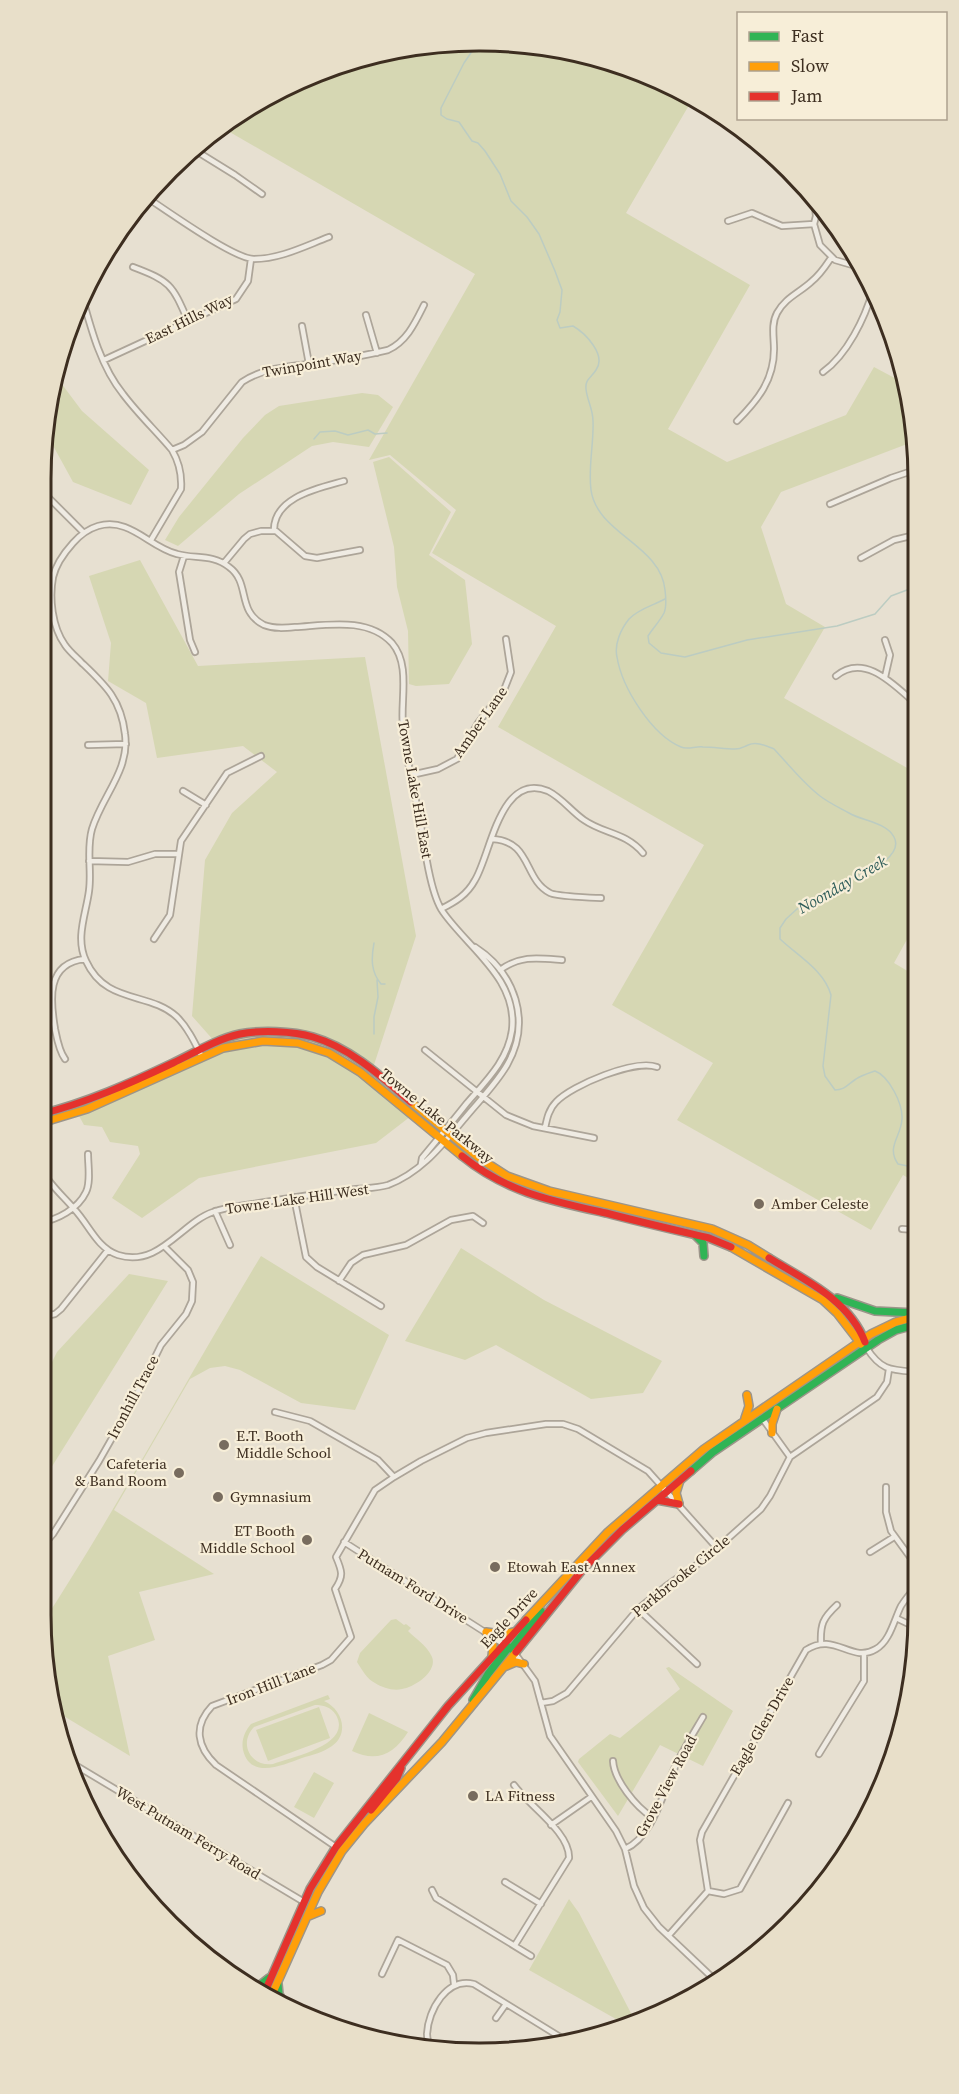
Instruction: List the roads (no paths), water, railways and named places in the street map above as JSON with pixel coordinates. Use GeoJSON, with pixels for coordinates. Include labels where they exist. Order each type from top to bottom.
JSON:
{"type":"FeatureCollection","features":[{"type":"Feature","properties":{"kind":"street"},"geometry":{"type":"LineString","coordinates":[[201,154],[262,194]]}},
{"type":"Feature","properties":{"kind":"street"},"geometry":{"type":"LineString","coordinates":[[153,202],[228,249],[251,259],[278,257],[329,237]]}},
{"type":"Feature","properties":{"kind":"street"},"geometry":{"type":"LineString","coordinates":[[728,220],[752,213],[782,226],[814,224]]}},
{"type":"Feature","properties":{"kind":"street"},"geometry":{"type":"LineString","coordinates":[[816,215],[814,224],[820,245],[831,258],[851,265]]}},
{"type":"Feature","properties":{"kind":"street"},"geometry":{"type":"LineString","coordinates":[[738,421],[766,387],[772,371],[773,326],[778,312],[790,297],[820,275],[831,258]]}},
{"type":"Feature","properties":{"kind":"street","name":"East Hills Way"},"geometry":{"type":"LineString","coordinates":[[104,360],[236,299],[248,281],[251,259]]}},
{"type":"Feature","properties":{"kind":"street"},"geometry":{"type":"LineString","coordinates":[[133,267],[166,282],[174,291],[188,321]]}},
{"type":"Feature","properties":{"kind":"street"},"geometry":{"type":"LineString","coordinates":[[823,372],[838,360],[850,342],[869,302]]}},
{"type":"Feature","properties":{"kind":"street","name":"Twinpoint Way"},"geometry":{"type":"LineString","coordinates":[[172,450],[194,440],[242,382],[250,377],[277,368],[377,353],[393,348],[402,341],[414,324],[423,304]]}},
{"type":"Feature","properties":{"kind":"street"},"geometry":{"type":"LineString","coordinates":[[86,311],[104,360],[122,393],[172,450],[179,466],[181,489],[151,540]]}},
{"type":"Feature","properties":{"kind":"street"},"geometry":{"type":"LineString","coordinates":[[366,315],[377,353]]}},
{"type":"Feature","properties":{"kind":"street"},"geometry":{"type":"LineString","coordinates":[[302,326],[309,364]]}},
{"type":"Feature","properties":{"kind":"street"},"geometry":{"type":"LineString","coordinates":[[830,504],[908,472]]}},
{"type":"Feature","properties":{"kind":"street"},"geometry":{"type":"LineString","coordinates":[[274,531],[274,523],[278,514],[301,495],[344,481]]}},
{"type":"Feature","properties":{"kind":"street"},"geometry":{"type":"LineString","coordinates":[[51,501],[84,533]]}},
{"type":"Feature","properties":{"kind":"street"},"geometry":{"type":"LineString","coordinates":[[200,1054],[177,1017],[154,1004],[113,991],[100,980],[85,958],[82,929],[89,891],[89,846],[93,825],[124,762],[126,744],[124,724],[115,698],[66,646],[58,634],[51,593],[54,572],[58,562],[76,538],[89,529],[110,522],[126,527],[171,553],[208,557],[224,563],[244,538],[261,531],[274,531],[283,536],[304,556],[317,558],[360,550]]}},
{"type":"Feature","properties":{"kind":"street"},"geometry":{"type":"LineString","coordinates":[[861,558],[894,540],[908,537]]}},
{"type":"Feature","properties":{"kind":"street"},"geometry":{"type":"LineString","coordinates":[[184,556],[179,572],[190,640],[195,652]]}},
{"type":"Feature","properties":{"kind":"street","name":"Towne Lake Hill East"},"geometry":{"type":"LineString","coordinates":[[224,563],[235,572],[240,580],[247,608],[250,614],[261,623],[280,628],[364,625],[381,633],[392,644],[401,661],[401,712],[411,775],[425,857],[441,909],[496,974],[509,998],[512,1030],[507,1050],[499,1065],[449,1131]]}},
{"type":"Feature","properties":{"kind":"street","name":"Amber Lane"},"geometry":{"type":"LineString","coordinates":[[411,775],[438,769],[457,759],[478,723],[504,690],[511,672],[507,639]]}},
{"type":"Feature","properties":{"kind":"street"},"geometry":{"type":"LineString","coordinates":[[885,640],[890,655],[885,677]]}},
{"type":"Feature","properties":{"kind":"street"},"geometry":{"type":"LineString","coordinates":[[836,676],[846,670],[864,668],[885,677],[908,697]]}},
{"type":"Feature","properties":{"kind":"street"},"geometry":{"type":"LineString","coordinates":[[88,745],[126,744]]}},
{"type":"Feature","properties":{"kind":"street"},"geometry":{"type":"LineString","coordinates":[[154,939],[170,915],[181,841],[227,773],[261,756]]}},
{"type":"Feature","properties":{"kind":"street"},"geometry":{"type":"LineString","coordinates":[[441,909],[457,900],[470,888],[482,867],[503,811],[510,801],[524,791],[536,789],[553,794],[585,821],[624,837],[643,853]]}},
{"type":"Feature","properties":{"kind":"street"},"geometry":{"type":"LineString","coordinates":[[183,791],[206,805]]}},
{"type":"Feature","properties":{"kind":"street"},"geometry":{"type":"LineString","coordinates":[[492,839],[507,843],[522,853],[537,881],[550,893],[562,896],[601,898]]}},
{"type":"Feature","properties":{"kind":"street"},"geometry":{"type":"LineString","coordinates":[[89,861],[128,862],[155,854],[179,854]]}},
{"type":"Feature","properties":{"kind":"street","name":"Towne Lake Hill East"},"geometry":{"type":"LineString","coordinates":[[442,1139],[507,1066],[519,1029],[519,1010],[509,981],[486,954],[473,945]]}},
{"type":"Feature","properties":{"kind":"street"},"geometry":{"type":"LineString","coordinates":[[65,1059],[61,1054],[53,1014],[53,983],[68,963],[85,958]]}},
{"type":"Feature","properties":{"kind":"street"},"geometry":{"type":"LineString","coordinates":[[496,974],[513,962],[522,959],[562,960]]}},
{"type":"Feature","properties":{"kind":"street","name":"Towne Lake Parkway"},"geometry":{"type":"LineString","coordinates":[[51,1120],[87,1109],[240,1034],[280,1032],[313,1037],[363,1062],[486,1163],[521,1182],[549,1191],[719,1232],[747,1245],[829,1294],[849,1315],[866,1347]]}},
{"type":"Feature","properties":{"kind":"street","name":"Towne Lake Parkway"},"geometry":{"type":"LineString","coordinates":[[51,1112],[200,1054],[243,1043],[263,1041],[298,1043],[329,1053],[360,1072],[491,1177],[529,1194],[689,1233],[736,1249],[829,1305],[862,1341]]}},
{"type":"Feature","properties":{"kind":"street"},"geometry":{"type":"LineString","coordinates":[[425,1050],[506,1115],[524,1123],[594,1138]]}},
{"type":"Feature","properties":{"kind":"street"},"geometry":{"type":"LineString","coordinates":[[545,1128],[549,1112],[555,1102],[576,1089],[610,1072],[624,1068],[641,1064],[657,1066]]}},
{"type":"Feature","properties":{"kind":"street","name":"Towne Lake Hill West"},"geometry":{"type":"LineString","coordinates":[[108,1250],[118,1255],[134,1257],[165,1247],[197,1221],[215,1211],[294,1197],[381,1187],[398,1181],[427,1162],[442,1139]]}},
{"type":"Feature","properties":{"kind":"street"},"geometry":{"type":"LineString","coordinates":[[51,1221],[57,1220],[72,1208],[86,1192],[88,1154]]}},
{"type":"Feature","properties":{"kind":"street"},"geometry":{"type":"LineString","coordinates":[[51,1184],[108,1250],[61,1309],[51,1315]]}},
{"type":"Feature","properties":{"kind":"street"},"geometry":{"type":"LineString","coordinates":[[294,1197],[306,1257],[339,1281],[381,1306]]}},
{"type":"Feature","properties":{"kind":"street"},"geometry":{"type":"LineString","coordinates":[[215,1211],[230,1245]]}},
{"type":"Feature","properties":{"kind":"street"},"geometry":{"type":"LineString","coordinates":[[339,1281],[351,1263],[363,1255],[406,1245],[452,1220],[473,1216],[483,1223]]}},
{"type":"Feature","properties":{"kind":"street"},"geometry":{"type":"LineString","coordinates":[[902,1229],[908,1229]]}},
{"type":"Feature","properties":{"kind":"street"},"geometry":{"type":"LineString","coordinates":[[689,1233],[703,1243],[704,1256]]}},
{"type":"Feature","properties":{"kind":"street","name":"Ironhill Trace"},"geometry":{"type":"LineString","coordinates":[[51,1536],[99,1461],[136,1396],[161,1345],[186,1314],[192,1301],[193,1282],[188,1270],[165,1247]]}},
{"type":"Feature","properties":{"kind":"street"},"geometry":{"type":"LineString","coordinates":[[829,1294],[867,1310],[908,1314]]}},
{"type":"Feature","properties":{"kind":"street"},"geometry":{"type":"LineString","coordinates":[[862,1341],[888,1325],[908,1318]]}},
{"type":"Feature","properties":{"kind":"street"},"geometry":{"type":"LineString","coordinates":[[908,1327],[866,1347],[875,1360],[889,1369],[908,1371]]}},
{"type":"Feature","properties":{"kind":"street"},"geometry":{"type":"LineString","coordinates":[[840,1355],[849,1342],[848,1328]]}},
{"type":"Feature","properties":{"kind":"street","name":"Eagle Drive"},"geometry":{"type":"LineString","coordinates":[[274,1980],[307,1917],[308,1904],[356,1833],[432,1753],[468,1711],[502,1668],[516,1631],[593,1547],[716,1439],[862,1341]]}},
{"type":"Feature","properties":{"kind":"street","name":"Eagle Drive"},"geometry":{"type":"LineString","coordinates":[[270,1989],[308,1904],[317,1876],[336,1847],[402,1762],[491,1658],[510,1648],[583,1569],[657,1500],[664,1487],[680,1479],[712,1452],[866,1347]]}},
{"type":"Feature","properties":{"kind":"street","name":"Parkbrooke Circle"},"geometry":{"type":"LineString","coordinates":[[541,1703],[553,1701],[567,1693],[638,1609],[697,1565],[761,1509],[790,1457],[877,1397],[886,1382],[889,1369]]}},
{"type":"Feature","properties":{"kind":"street"},"geometry":{"type":"LineString","coordinates":[[745,1420],[749,1406],[747,1395]]}},
{"type":"Feature","properties":{"kind":"street"},"geometry":{"type":"LineString","coordinates":[[772,1433],[772,1424],[779,1406]]}},
{"type":"Feature","properties":{"kind":"street"},"geometry":{"type":"LineString","coordinates":[[275,1412],[310,1421],[378,1460],[394,1477]]}},
{"type":"Feature","properties":{"kind":"street"},"geometry":{"type":"LineString","coordinates":[[762,1417],[790,1457]]}},
{"type":"Feature","properties":{"kind":"street","name":"Iron Hill Lane"},"geometry":{"type":"LineString","coordinates":[[336,1847],[216,1765],[205,1755],[200,1734],[204,1714],[212,1706],[322,1665],[331,1660],[351,1637],[335,1589],[342,1580],[343,1572],[336,1557],[375,1490],[421,1461],[467,1438],[546,1424],[563,1424],[578,1429],[617,1451],[648,1472],[717,1548]]}},
{"type":"Feature","properties":{"kind":"street"},"geometry":{"type":"LineString","coordinates":[[657,1500],[679,1504],[676,1493],[680,1479]]}},
{"type":"Feature","properties":{"kind":"street"},"geometry":{"type":"LineString","coordinates":[[886,1487],[887,1520],[894,1537],[908,1555]]}},
{"type":"Feature","properties":{"kind":"street"},"geometry":{"type":"LineString","coordinates":[[870,1552],[894,1537]]}},
{"type":"Feature","properties":{"kind":"street","name":"Putnam Ford Drive"},"geometry":{"type":"LineString","coordinates":[[344,1542],[510,1648],[524,1664],[534,1681],[550,1736],[616,1831],[625,1849],[634,1886],[644,1908],[659,1927],[711,1976]]}},
{"type":"Feature","properties":{"kind":"street"},"geometry":{"type":"LineString","coordinates":[[468,1711],[488,1674],[543,1607],[551,1593]]}},
{"type":"Feature","properties":{"kind":"street"},"geometry":{"type":"LineString","coordinates":[[837,1605],[826,1616],[820,1629],[821,1644],[833,1644],[864,1654],[877,1649],[883,1643],[908,1596]]}},
{"type":"Feature","properties":{"kind":"street"},"geometry":{"type":"LineString","coordinates":[[638,1609],[697,1665]]}},
{"type":"Feature","properties":{"kind":"street"},"geometry":{"type":"LineString","coordinates":[[896,1618],[908,1624]]}},
{"type":"Feature","properties":{"kind":"street"},"geometry":{"type":"LineString","coordinates":[[486,1632],[501,1634],[516,1631]]}},
{"type":"Feature","properties":{"kind":"street"},"geometry":{"type":"LineString","coordinates":[[486,1632],[494,1648],[491,1658]]}},
{"type":"Feature","properties":{"kind":"street","name":"Eagle Glen Drive"},"geometry":{"type":"LineString","coordinates":[[708,1891],[700,1840],[702,1832],[806,1650],[816,1644],[821,1644]]}},
{"type":"Feature","properties":{"kind":"street"},"geometry":{"type":"LineString","coordinates":[[819,1754],[864,1681],[864,1654]]}},
{"type":"Feature","properties":{"kind":"street"},"geometry":{"type":"LineString","coordinates":[[502,1668],[516,1662],[524,1664]]}},
{"type":"Feature","properties":{"kind":"street","name":"Grove View Road"},"geometry":{"type":"LineString","coordinates":[[625,1849],[640,1839],[674,1769],[703,1717]]}},
{"type":"Feature","properties":{"kind":"street"},"geometry":{"type":"LineString","coordinates":[[613,1761],[614,1771],[635,1804],[652,1817]]}},
{"type":"Feature","properties":{"kind":"street"},"geometry":{"type":"LineString","coordinates":[[370,1813],[397,1778],[402,1762]]}},
{"type":"Feature","properties":{"kind":"street","name":"West Putnam Ferry Road"},"geometry":{"type":"LineString","coordinates":[[80,1768],[308,1904]]}},
{"type":"Feature","properties":{"kind":"street"},"geometry":{"type":"LineString","coordinates":[[514,1785],[568,1846],[569,1858],[515,1945]]}},
{"type":"Feature","properties":{"kind":"street"},"geometry":{"type":"LineString","coordinates":[[551,1825],[591,1797]]}},
{"type":"Feature","properties":{"kind":"street"},"geometry":{"type":"LineString","coordinates":[[669,1935],[708,1891],[724,1894],[740,1889],[788,1803]]}},
{"type":"Feature","properties":{"kind":"street"},"geometry":{"type":"LineString","coordinates":[[505,1882],[541,1904]]}},
{"type":"Feature","properties":{"kind":"street"},"geometry":{"type":"LineString","coordinates":[[432,1890],[436,1898],[531,1956]]}},
{"type":"Feature","properties":{"kind":"street"},"geometry":{"type":"LineString","coordinates":[[307,1917],[321,1911]]}},
{"type":"Feature","properties":{"kind":"street"},"geometry":{"type":"LineString","coordinates":[[382,1974],[398,1940],[447,1965],[453,1975],[454,1984]]}},
{"type":"Feature","properties":{"kind":"street"},"geometry":{"type":"LineString","coordinates":[[262,1984],[274,1980],[279,1993]]}},
{"type":"Feature","properties":{"kind":"street"},"geometry":{"type":"LineString","coordinates":[[428,2039],[427,2033],[435,2005],[454,1984],[467,1982],[474,1984],[558,2036]]}},
{"type":"Feature","properties":{"kind":"street"},"geometry":{"type":"LineString","coordinates":[[496,2018],[506,2004]]}},
{"type":"Feature","properties":{"kind":"waterway","name":"Noonday Creek"},"geometry":{"type":"LineString","coordinates":[[472,51],[441,108],[441,115],[459,122],[472,141],[478,143],[485,151],[500,174],[511,201],[527,217],[539,234],[562,290],[557,320],[560,328],[573,326],[588,339],[597,351],[599,364],[586,386],[593,421],[591,490],[596,505],[605,518],[653,562],[661,575],[666,608],[648,636],[649,643],[661,653],[685,657],[747,640],[837,626],[875,614],[891,596],[908,590]]}},
{"type":"Feature","properties":{"kind":"waterway"},"geometry":{"type":"LineString","coordinates":[[314,439],[320,432],[335,431],[348,435],[368,430],[375,434],[387,433]]}},
{"type":"Feature","properties":{"kind":"waterway","name":"Noonday Creek"},"geometry":{"type":"LineString","coordinates":[[665,599],[641,610],[629,619],[616,647],[620,669],[632,696],[659,732],[683,748],[737,749],[751,744],[761,744],[774,749],[820,796],[854,816],[885,828],[894,837],[895,847],[885,861],[829,891],[821,900],[797,909],[780,928],[780,939],[817,971],[828,986],[831,995],[823,1066],[825,1076],[835,1090],[844,1088],[858,1078],[875,1071],[885,1078],[894,1091],[902,1113],[893,1152],[898,1164],[908,1166]]}},
{"type":"Feature","properties":{"kind":"waterway"},"geometry":{"type":"LineString","coordinates":[[374,943],[372,960],[374,970],[381,984],[385,984]]}},
{"type":"Feature","properties":{"kind":"waterway"},"geometry":{"type":"LineString","coordinates":[[374,1034],[374,1017],[378,997],[377,980]]}},
{"type":"Feature","properties":{"kind":"place","name":"Amber Celeste"},"geometry":{"type":"Point","coordinates":[759,1204]}},
{"type":"Feature","properties":{"kind":"place","name":"E.T. Booth Middle School"},"geometry":{"type":"Point","coordinates":[224,1445]}},
{"type":"Feature","properties":{"kind":"place","name":"Cafeteria & Band Room"},"geometry":{"type":"Point","coordinates":[179,1473]}},
{"type":"Feature","properties":{"kind":"place","name":"Gymnasium"},"geometry":{"type":"Point","coordinates":[218,1497]}},
{"type":"Feature","properties":{"kind":"place","name":"ET Booth Middle School"},"geometry":{"type":"Point","coordinates":[307,1540]}},
{"type":"Feature","properties":{"kind":"place","name":"Etowah East Annex"},"geometry":{"type":"Point","coordinates":[495,1567]}},
{"type":"Feature","properties":{"kind":"place","name":"LA Fitness"},"geometry":{"type":"Point","coordinates":[473,1796]}}]}
